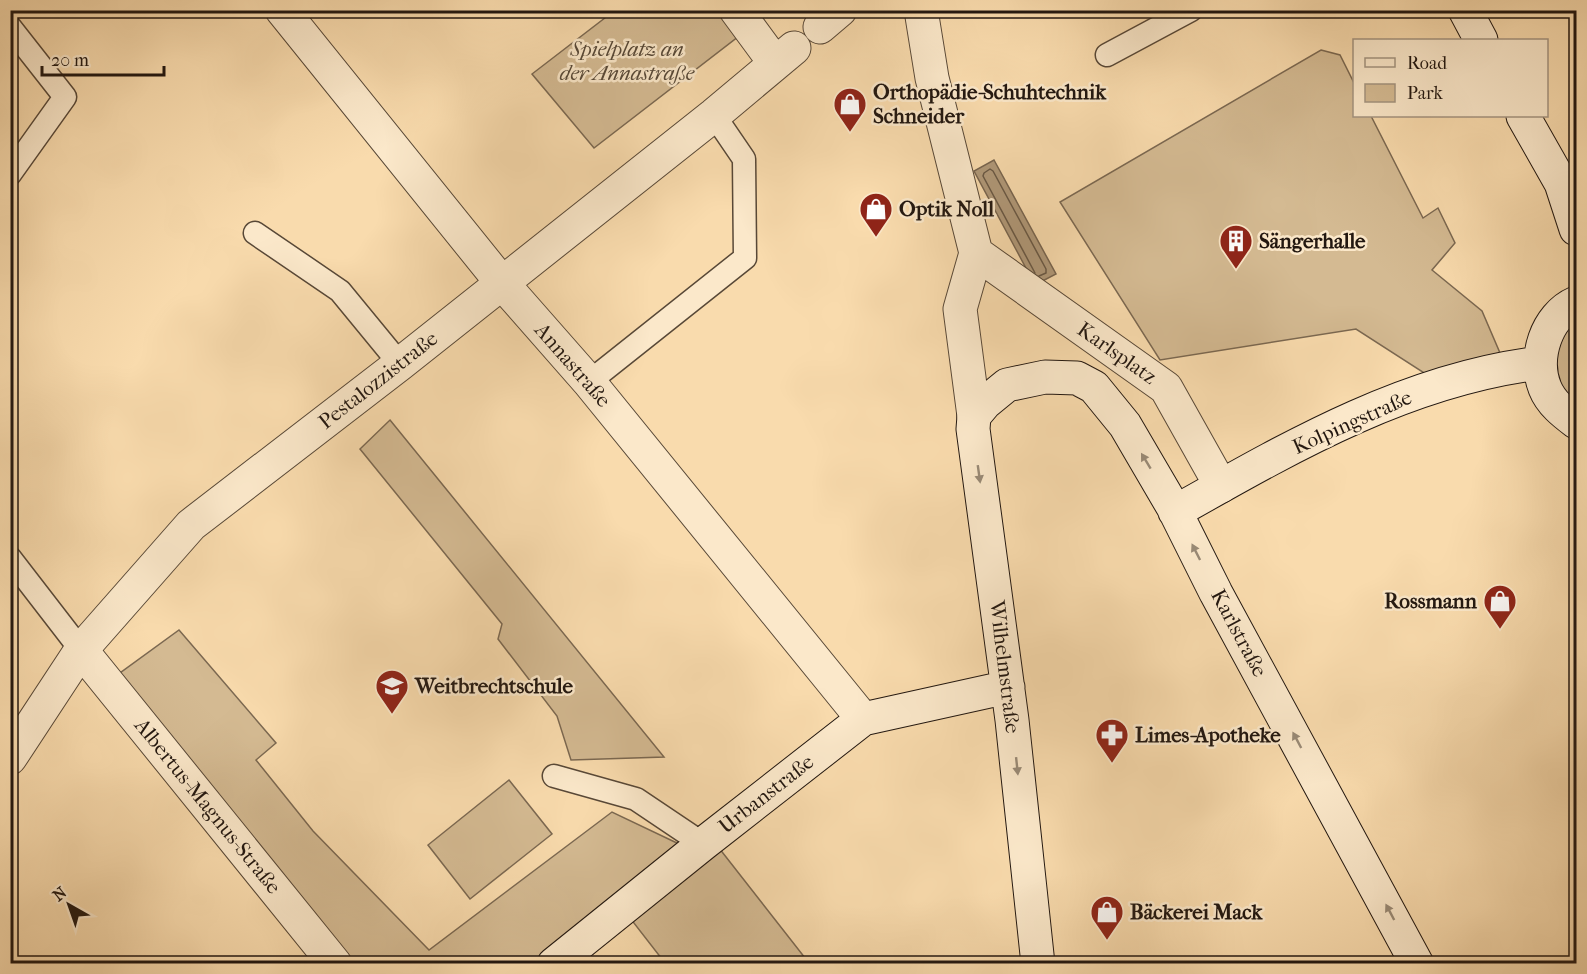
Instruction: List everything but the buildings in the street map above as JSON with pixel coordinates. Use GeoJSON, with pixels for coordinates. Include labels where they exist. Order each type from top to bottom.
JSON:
{"type":"FeatureCollection","features":[{"type":"Feature","properties":{"kind":"street","name":"Annastraße"},"geometry":{"type":"LineString","coordinates":[[282,10],[502,283],[589,382],[863,719]]}},
{"type":"Feature","properties":{"kind":"street","name":"Pestalozzistraße"},"geometry":{"type":"LineString","coordinates":[[10,758],[81,650],[191,525],[400,364],[714,116],[785,56],[736,10]]}},
{"type":"Feature","properties":{"kind":"street"},"geometry":{"type":"LineString","coordinates":[[921,10],[932,78],[976,253],[960,309],[974,416]]}},
{"type":"Feature","properties":{"kind":"street"},"geometry":{"type":"LineString","coordinates":[[1465,10],[1480,39]]}},
{"type":"Feature","properties":{"kind":"street"},"geometry":{"type":"LineString","coordinates":[[1524,117],[1561,183],[1576,229]]}},
{"type":"Feature","properties":{"kind":"street","name":"Karlsplatz"},"geometry":{"type":"LineString","coordinates":[[976,253],[1166,388],[1221,486]]}},
{"type":"Feature","properties":{"kind":"street"},"geometry":{"type":"LineString","coordinates":[[1576,303],[1555,320],[1544,340],[1540,363],[1545,388],[1558,409],[1576,422]]}},
{"type":"Feature","properties":{"kind":"street","name":"Kolpingstraße"},"geometry":{"type":"LineString","coordinates":[[1175,512],[1318,434],[1385,404],[1443,382],[1506,367],[1540,363]]}},
{"type":"Feature","properties":{"kind":"street","name":"Karlstraße"},"geometry":{"type":"LineString","coordinates":[[974,416],[985,403],[1007,386],[1046,377],[1077,378],[1094,387],[1125,425],[1175,512],[1216,593],[1417,963]]}},
{"type":"Feature","properties":{"kind":"street","name":"Wilhelmstraße"},"geometry":{"type":"LineString","coordinates":[[974,416],[973,429],[1008,687],[1038,963]]}},
{"type":"Feature","properties":{"kind":"street","name":"Albertus-Magnus-Straße"},"geometry":{"type":"LineString","coordinates":[[81,650],[335,963]]}},
{"type":"Feature","properties":{"kind":"street","name":"Urbanstraße"},"geometry":{"type":"LineString","coordinates":[[554,963],[863,719],[1008,687]]}},
{"type":"Feature","properties":{"kind":"lane"},"geometry":{"type":"LineString","coordinates":[[1107,55],[1191,10]]}},
{"type":"Feature","properties":{"kind":"lane"},"geometry":{"type":"LineString","coordinates":[[10,27],[65,97],[10,174]]}},
{"type":"Feature","properties":{"kind":"lane"},"geometry":{"type":"LineString","coordinates":[[589,382],[745,258],[744,159],[714,116]]}},
{"type":"Feature","properties":{"kind":"lane"},"geometry":{"type":"LineString","coordinates":[[255,233],[340,291],[400,364]]}},
{"type":"Feature","properties":{"kind":"lane"},"geometry":{"type":"LineString","coordinates":[[10,558],[81,650]]}},
{"type":"Feature","properties":{"kind":"lane"},"geometry":{"type":"LineString","coordinates":[[554,776],[636,800],[703,844]]}},
{"type":"Feature","properties":{"kind":"green space","name":"Spielplatz an der Annastraße"},"geometry":{"type":"Polygon","coordinates":[[[614,11],[720,11],[739,36],[594,148],[532,74],[614,11]]]}},
{"type":"Feature","properties":{"kind":"green space"},"geometry":{"type":"Polygon","coordinates":[[[1321,50],[1340,55],[1353,81],[1353,117],[1372,117],[1423,218],[1438,208],[1455,243],[1432,270],[1482,311],[1506,367],[1435,380],[1356,329],[1160,360],[1060,202],[1321,50]]]}},
{"type":"Feature","properties":{"kind":"green space"},"geometry":{"type":"Polygon","coordinates":[[[1576,317],[1576,409],[1555,380],[1556,345],[1576,317]]]}},
{"type":"Feature","properties":{"kind":"green space"},"geometry":{"type":"Polygon","coordinates":[[[390,420],[664,757],[571,760],[557,716],[498,639],[502,624],[360,449],[390,420]]]}},
{"type":"Feature","properties":{"kind":"green space"},"geometry":{"type":"Polygon","coordinates":[[[179,630],[276,743],[256,760],[313,831],[429,950],[612,812],[679,844],[532,963],[353,963],[120,673],[179,630]]]}},
{"type":"Feature","properties":{"kind":"green space"},"geometry":{"type":"Polygon","coordinates":[[[509,780],[552,834],[470,899],[428,845],[509,780]]]}},
{"type":"Feature","properties":{"kind":"green space"},"geometry":{"type":"Polygon","coordinates":[[[719,848],[809,963],[665,963],[630,918],[719,848]]]}},
{"type":"Feature","properties":{"kind":"water"},"geometry":{"type":"Polygon","coordinates":[[[994,160],[1056,274],[1035,285],[974,171],[994,160]]]}},
{"type":"Feature","properties":{"kind":"place","name":"Orthopädie-Schuhtechnik Schneider"},"geometry":{"type":"Point","coordinates":[850,133]}},
{"type":"Feature","properties":{"kind":"place","name":"Optik Noll"},"geometry":{"type":"Point","coordinates":[876,238]}},
{"type":"Feature","properties":{"kind":"place","name":"Sängerhalle"},"geometry":{"type":"Point","coordinates":[1236,270]}},
{"type":"Feature","properties":{"kind":"place","name":"Rossmann"},"geometry":{"type":"Point","coordinates":[1500,630]}},
{"type":"Feature","properties":{"kind":"place","name":"Weitbrechtschule"},"geometry":{"type":"Point","coordinates":[392,715]}},
{"type":"Feature","properties":{"kind":"place","name":"Limes-Apotheke"},"geometry":{"type":"Point","coordinates":[1112,764]}},
{"type":"Feature","properties":{"kind":"place","name":"Bäckerei Mack"},"geometry":{"type":"Point","coordinates":[1107,941]}}]}
